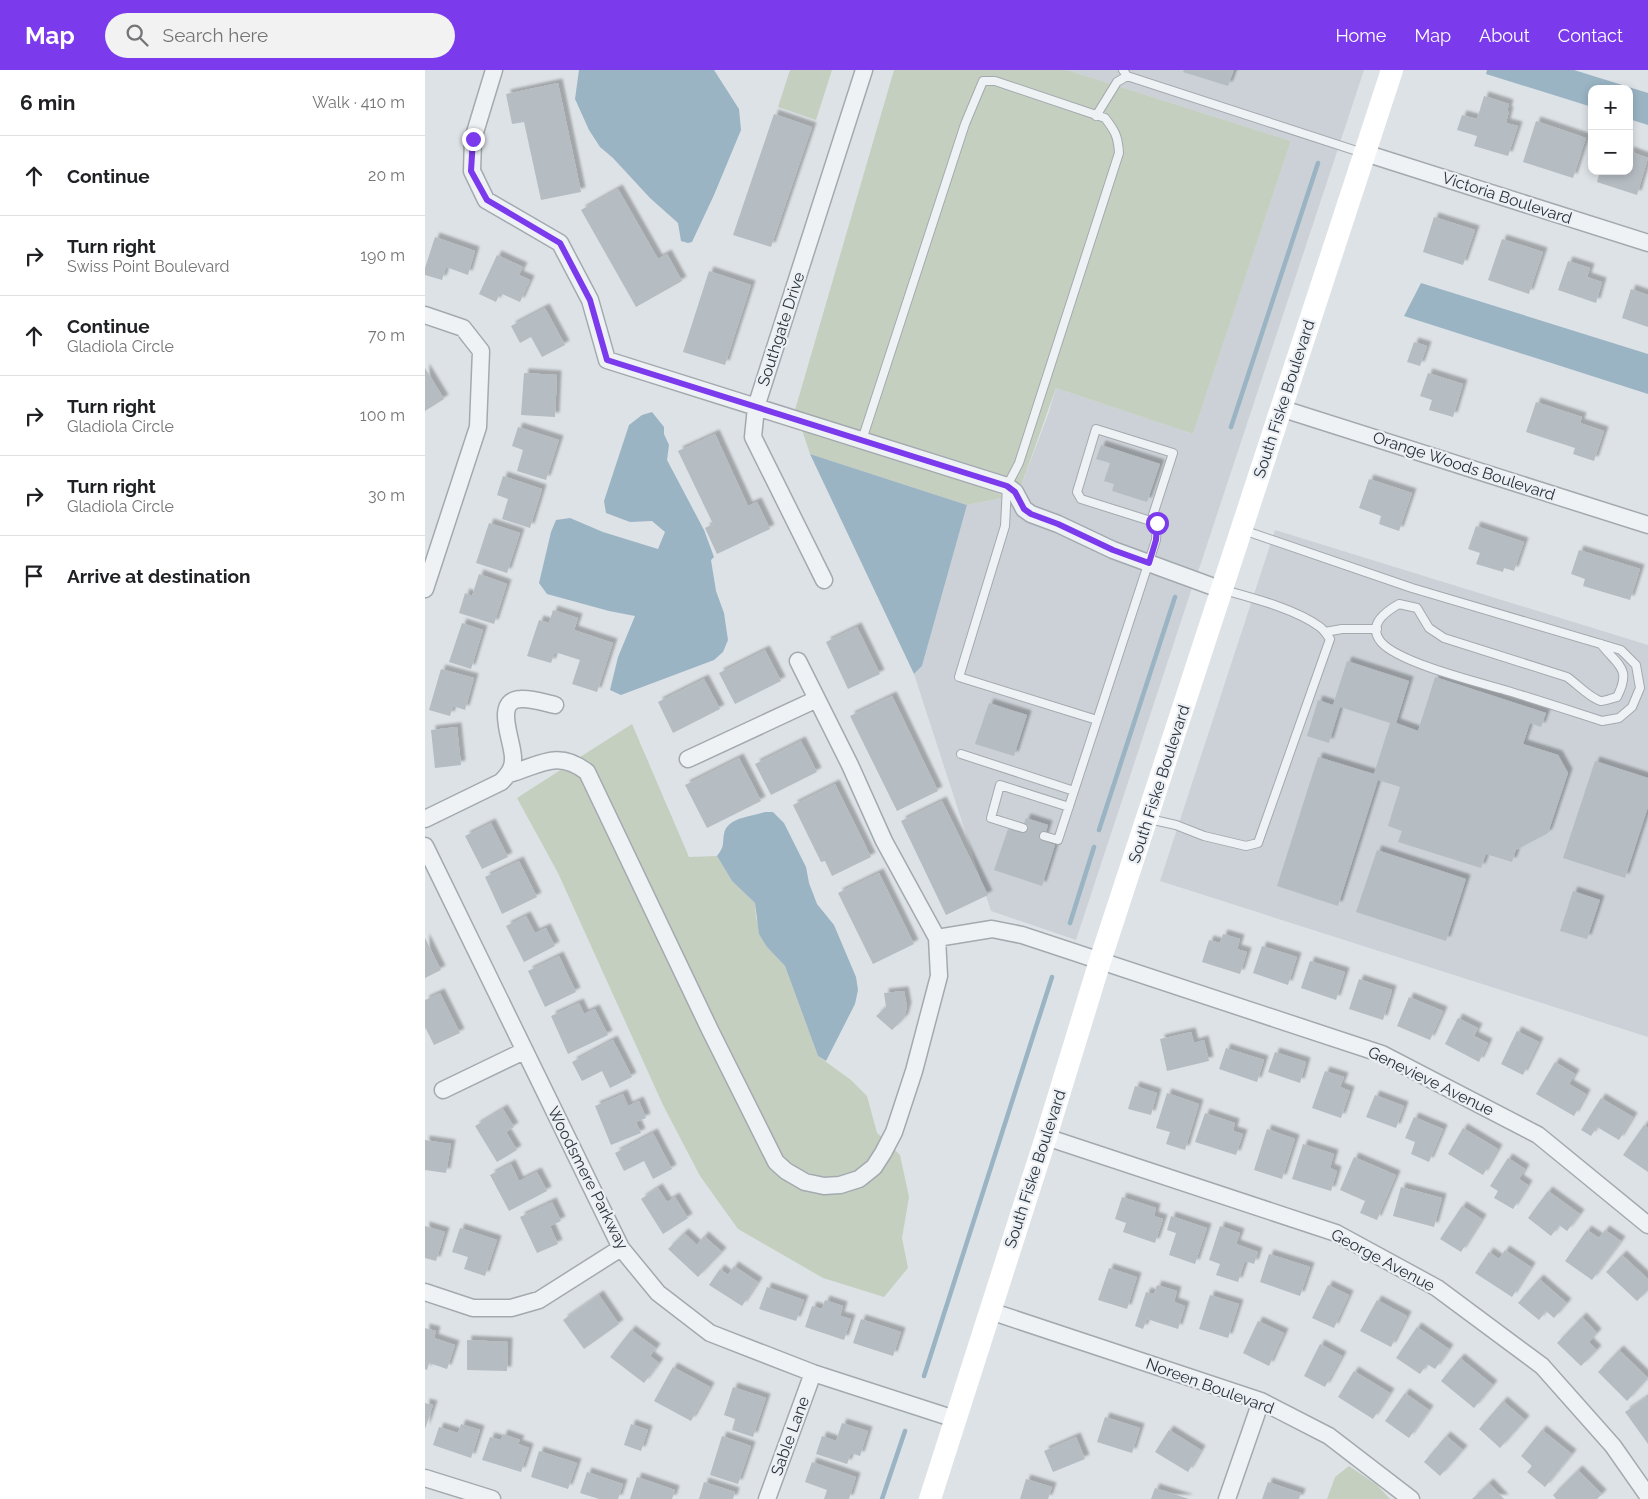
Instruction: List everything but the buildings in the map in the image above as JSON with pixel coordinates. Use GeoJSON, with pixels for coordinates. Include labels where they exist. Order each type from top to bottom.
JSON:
{"type":"FeatureCollection","features":[{"type":"Feature","properties":{"kind":"main road","name":"South Fiske Boulevard"},"geometry":{"type":"LineString","coordinates":[[930,1499],[1046,1137],[1100,961],[1392,70]]}},
{"type":"Feature","properties":{"kind":"street"},"geometry":{"type":"LineString","coordinates":[[494,70],[473,139],[471,171],[487,200],[560,243],[590,300],[607,360],[1007,486],[1015,492],[1024,509],[1031,514],[1058,524],[1113,550],[1222,590]]}},
{"type":"Feature","properties":{"kind":"street","name":"Southgate Drive"},"geometry":{"type":"LineString","coordinates":[[825,580],[753,437],[756,407],[864,70]]}},
{"type":"Feature","properties":{"kind":"street","name":"Victoria Boulevard"},"geometry":{"type":"LineString","coordinates":[[1365,154],[1648,243]]}},
{"type":"Feature","properties":{"kind":"street"},"geometry":{"type":"LineString","coordinates":[[425,316],[463,328],[481,351],[478,427],[425,589]]}},
{"type":"Feature","properties":{"kind":"street","name":"Orange Woods Boulevard"},"geometry":{"type":"LineString","coordinates":[[1280,408],[1648,525]]}},
{"type":"Feature","properties":{"kind":"street"},"geometry":{"type":"LineString","coordinates":[[425,819],[501,782],[509,774],[556,759],[569,762],[587,772],[701,1012],[776,1162],[786,1172],[805,1182],[824,1186],[840,1185],[859,1179],[874,1166],[894,1132],[914,1071],[939,976],[937,938],[884,841],[850,765],[798,661]]}},
{"type":"Feature","properties":{"kind":"street"},"geometry":{"type":"LineString","coordinates":[[509,774],[513,759],[506,726],[507,707],[513,701],[522,699],[555,705]]}},
{"type":"Feature","properties":{"kind":"street"},"geometry":{"type":"LineString","coordinates":[[688,759],[817,699]]}},
{"type":"Feature","properties":{"kind":"street","name":"Woodsmere Parkway"},"geometry":{"type":"LineString","coordinates":[[425,846],[621,1248],[658,1293],[710,1333],[813,1373],[955,1419]]}},
{"type":"Feature","properties":{"kind":"street","name":"Genevieve Avenue"},"geometry":{"type":"LineString","coordinates":[[937,938],[992,929],[1022,935],[1382,1054],[1538,1135],[1648,1225]]}},
{"type":"Feature","properties":{"kind":"street"},"geometry":{"type":"LineString","coordinates":[[443,1090],[524,1051]]}},
{"type":"Feature","properties":{"kind":"street","name":"George Avenue"},"geometry":{"type":"LineString","coordinates":[[1046,1137],[1337,1233],[1437,1288],[1542,1366],[1613,1446],[1648,1496]]}},
{"type":"Feature","properties":{"kind":"street"},"geometry":{"type":"LineString","coordinates":[[425,1292],[473,1308],[511,1308],[539,1300],[621,1248]]}},
{"type":"Feature","properties":{"kind":"street","name":"Noreen Boulevard"},"geometry":{"type":"LineString","coordinates":[[989,1312],[1261,1401],[1329,1436],[1411,1499]]}},
{"type":"Feature","properties":{"kind":"street","name":"Sable Lane"},"geometry":{"type":"LineString","coordinates":[[767,1499],[813,1373]]}},
{"type":"Feature","properties":{"kind":"street"},"geometry":{"type":"LineString","coordinates":[[1227,1499],[1261,1401]]}},
{"type":"Feature","properties":{"kind":"street"},"geometry":{"type":"LineString","coordinates":[[425,1478],[492,1499]]}},
{"type":"Feature","properties":{"kind":"lane"},"geometry":{"type":"LineString","coordinates":[[1096,116],[1117,82],[1125,73],[1365,154]]}},
{"type":"Feature","properties":{"kind":"lane"},"geometry":{"type":"LineString","coordinates":[[862,440],[962,134],[983,81],[995,81],[1105,118],[1115,132],[1119,153],[1019,463],[1007,486],[1005,526],[959,676],[1097,720]]}},
{"type":"Feature","properties":{"kind":"lane"},"geometry":{"type":"LineString","coordinates":[[1045,836],[1058,840],[1156,540],[1157,523],[1153,515],[1173,453],[1096,429],[1077,492],[1081,498],[1157,523]]}},
{"type":"Feature","properties":{"kind":"lane"},"geometry":{"type":"LineString","coordinates":[[1241,530],[1412,588],[1601,644],[1621,650],[1636,665],[1640,688],[1632,707],[1619,718],[1602,721],[1441,671],[1394,653],[1381,642],[1377,634],[1377,624],[1384,613],[1399,604],[1417,608],[1429,628],[1444,638],[1567,677],[1578,684],[1593,699],[1603,701],[1617,697],[1624,683],[1623,669],[1601,644]]}},
{"type":"Feature","properties":{"kind":"lane"},"geometry":{"type":"LineString","coordinates":[[1147,819],[1176,825],[1204,836],[1246,846],[1258,843],[1330,640],[1322,628],[1298,615],[1251,597],[1222,590]]}},
{"type":"Feature","properties":{"kind":"lane"},"geometry":{"type":"LineString","coordinates":[[1325,632],[1342,629],[1377,629]]}},
{"type":"Feature","properties":{"kind":"lane"},"geometry":{"type":"LineString","coordinates":[[961,754],[1074,791]]}},
{"type":"Feature","properties":{"kind":"lane"},"geometry":{"type":"LineString","coordinates":[[1023,828],[991,818],[1001,785],[1069,807]]}},
{"type":"Feature","properties":{"kind":"shaded area"},"geometry":{"type":"Polygon","coordinates":[[[1067,70],[1364,70],[1198,572],[1116,542],[1061,516],[1036,507],[1030,503],[1021,486],[1056,388],[1193,434],[1291,141],[1067,70]]]}},
{"type":"Feature","properties":{"kind":"shaded area"},"geometry":{"type":"Polygon","coordinates":[[[1007,497],[1017,513],[1028,522],[1110,557],[1192,588],[1076,940],[991,911],[914,674],[922,666],[967,505],[1007,497]]]}},
{"type":"Feature","properties":{"kind":"shaded area"},"geometry":{"type":"Polygon","coordinates":[[[1275,530],[1648,645],[1648,1037],[1160,881],[1275,530]]]}},
{"type":"Feature","properties":{"kind":"green space"},"geometry":{"type":"Polygon","coordinates":[[[790,70],[832,70],[816,120],[778,107],[790,70]]]}},
{"type":"Feature","properties":{"kind":"green space"},"geometry":{"type":"Polygon","coordinates":[[[894,70],[1067,70],[1291,141],[1193,434],[1056,388],[1021,486],[1009,478],[987,470],[795,410],[894,70]]]}},
{"type":"Feature","properties":{"kind":"green space"},"geometry":{"type":"Polygon","coordinates":[[[802,430],[982,487],[1007,497],[967,505],[810,454],[802,430]]]}},
{"type":"Feature","properties":{"kind":"green space"},"geometry":{"type":"Polygon","coordinates":[[[632,724],[689,857],[717,856],[732,881],[755,903],[756,918],[767,947],[785,966],[818,1056],[851,1080],[867,1096],[877,1133],[883,1138],[869,1161],[848,1175],[825,1177],[814,1174],[802,1170],[782,1156],[591,766],[580,757],[632,724]]]}},
{"type":"Feature","properties":{"kind":"green space"},"geometry":{"type":"Polygon","coordinates":[[[562,769],[580,778],[703,1034],[771,1169],[786,1181],[803,1190],[832,1195],[845,1193],[868,1181],[887,1161],[894,1149],[900,1155],[909,1197],[902,1238],[908,1268],[884,1297],[823,1278],[738,1229],[700,1176],[663,1105],[558,873],[517,798],[562,769]]]}},
{"type":"Feature","properties":{"kind":"green space"},"geometry":{"type":"Polygon","coordinates":[[[1349,1466],[1377,1485],[1390,1499],[1327,1499],[1335,1477],[1349,1466]]]}},
{"type":"Feature","properties":{"kind":"water"},"geometry":{"type":"Polygon","coordinates":[[[579,70],[714,70],[739,109],[741,130],[692,242],[681,241],[678,223],[650,198],[613,158],[600,147],[589,130],[575,99],[579,70]]]}},
{"type":"Feature","properties":{"kind":"water"},"geometry":{"type":"Polygon","coordinates":[[[1487,70],[1574,70],[1622,85],[1588,85],[1588,106],[1486,74],[1487,70]]]}},
{"type":"Feature","properties":{"kind":"water"},"geometry":{"type":"Polygon","coordinates":[[[1633,88],[1648,93],[1648,125],[1633,120],[1633,88]]]}},
{"type":"Feature","properties":{"kind":"water"},"geometry":{"type":"Polygon","coordinates":[[[1421,283],[1648,354],[1648,394],[1404,316],[1421,283]]]}},
{"type":"Feature","properties":{"kind":"water"},"geometry":{"type":"Polygon","coordinates":[[[652,412],[664,427],[664,434],[669,445],[667,460],[704,530],[714,557],[711,560],[716,591],[724,613],[728,640],[723,652],[714,660],[621,695],[610,690],[618,657],[635,616],[547,594],[539,583],[551,532],[556,520],[570,518],[603,532],[658,549],[665,532],[652,521],[630,522],[606,513],[604,501],[629,425],[642,415],[652,412]]]}},
{"type":"Feature","properties":{"kind":"water"},"geometry":{"type":"Polygon","coordinates":[[[810,454],[967,505],[922,666],[914,674],[810,454]]]}},
{"type":"Feature","properties":{"kind":"water"},"geometry":{"type":"Polygon","coordinates":[[[765,812],[773,812],[784,823],[806,867],[809,883],[817,904],[834,925],[856,977],[858,990],[855,1004],[826,1061],[818,1056],[785,966],[767,947],[759,934],[755,903],[732,881],[717,856],[722,847],[726,828],[730,824],[765,812]]]}},
{"type":"Feature","properties":{"kind":"waterway"},"geometry":{"type":"LineString","coordinates":[[1231,427],[1318,163]]}},
{"type":"Feature","properties":{"kind":"waterway"},"geometry":{"type":"LineString","coordinates":[[1099,830],[1175,597]]}},
{"type":"Feature","properties":{"kind":"waterway"},"geometry":{"type":"LineString","coordinates":[[1070,923],[1094,847]]}},
{"type":"Feature","properties":{"kind":"waterway"},"geometry":{"type":"LineString","coordinates":[[924,1376],[1052,977]]}},
{"type":"Feature","properties":{"kind":"waterway"},"geometry":{"type":"LineString","coordinates":[[882,1499],[905,1431]]}},
{"type":"Feature","properties":{"kind":"route"},"geometry":{"type":"LineString","coordinates":[[473,139],[471,171],[487,200],[560,243],[590,300],[607,360],[1007,486],[1015,492],[1024,509],[1031,514],[1058,524],[1113,550],[1149,563],[1156,540],[1157,523]]}}]}
